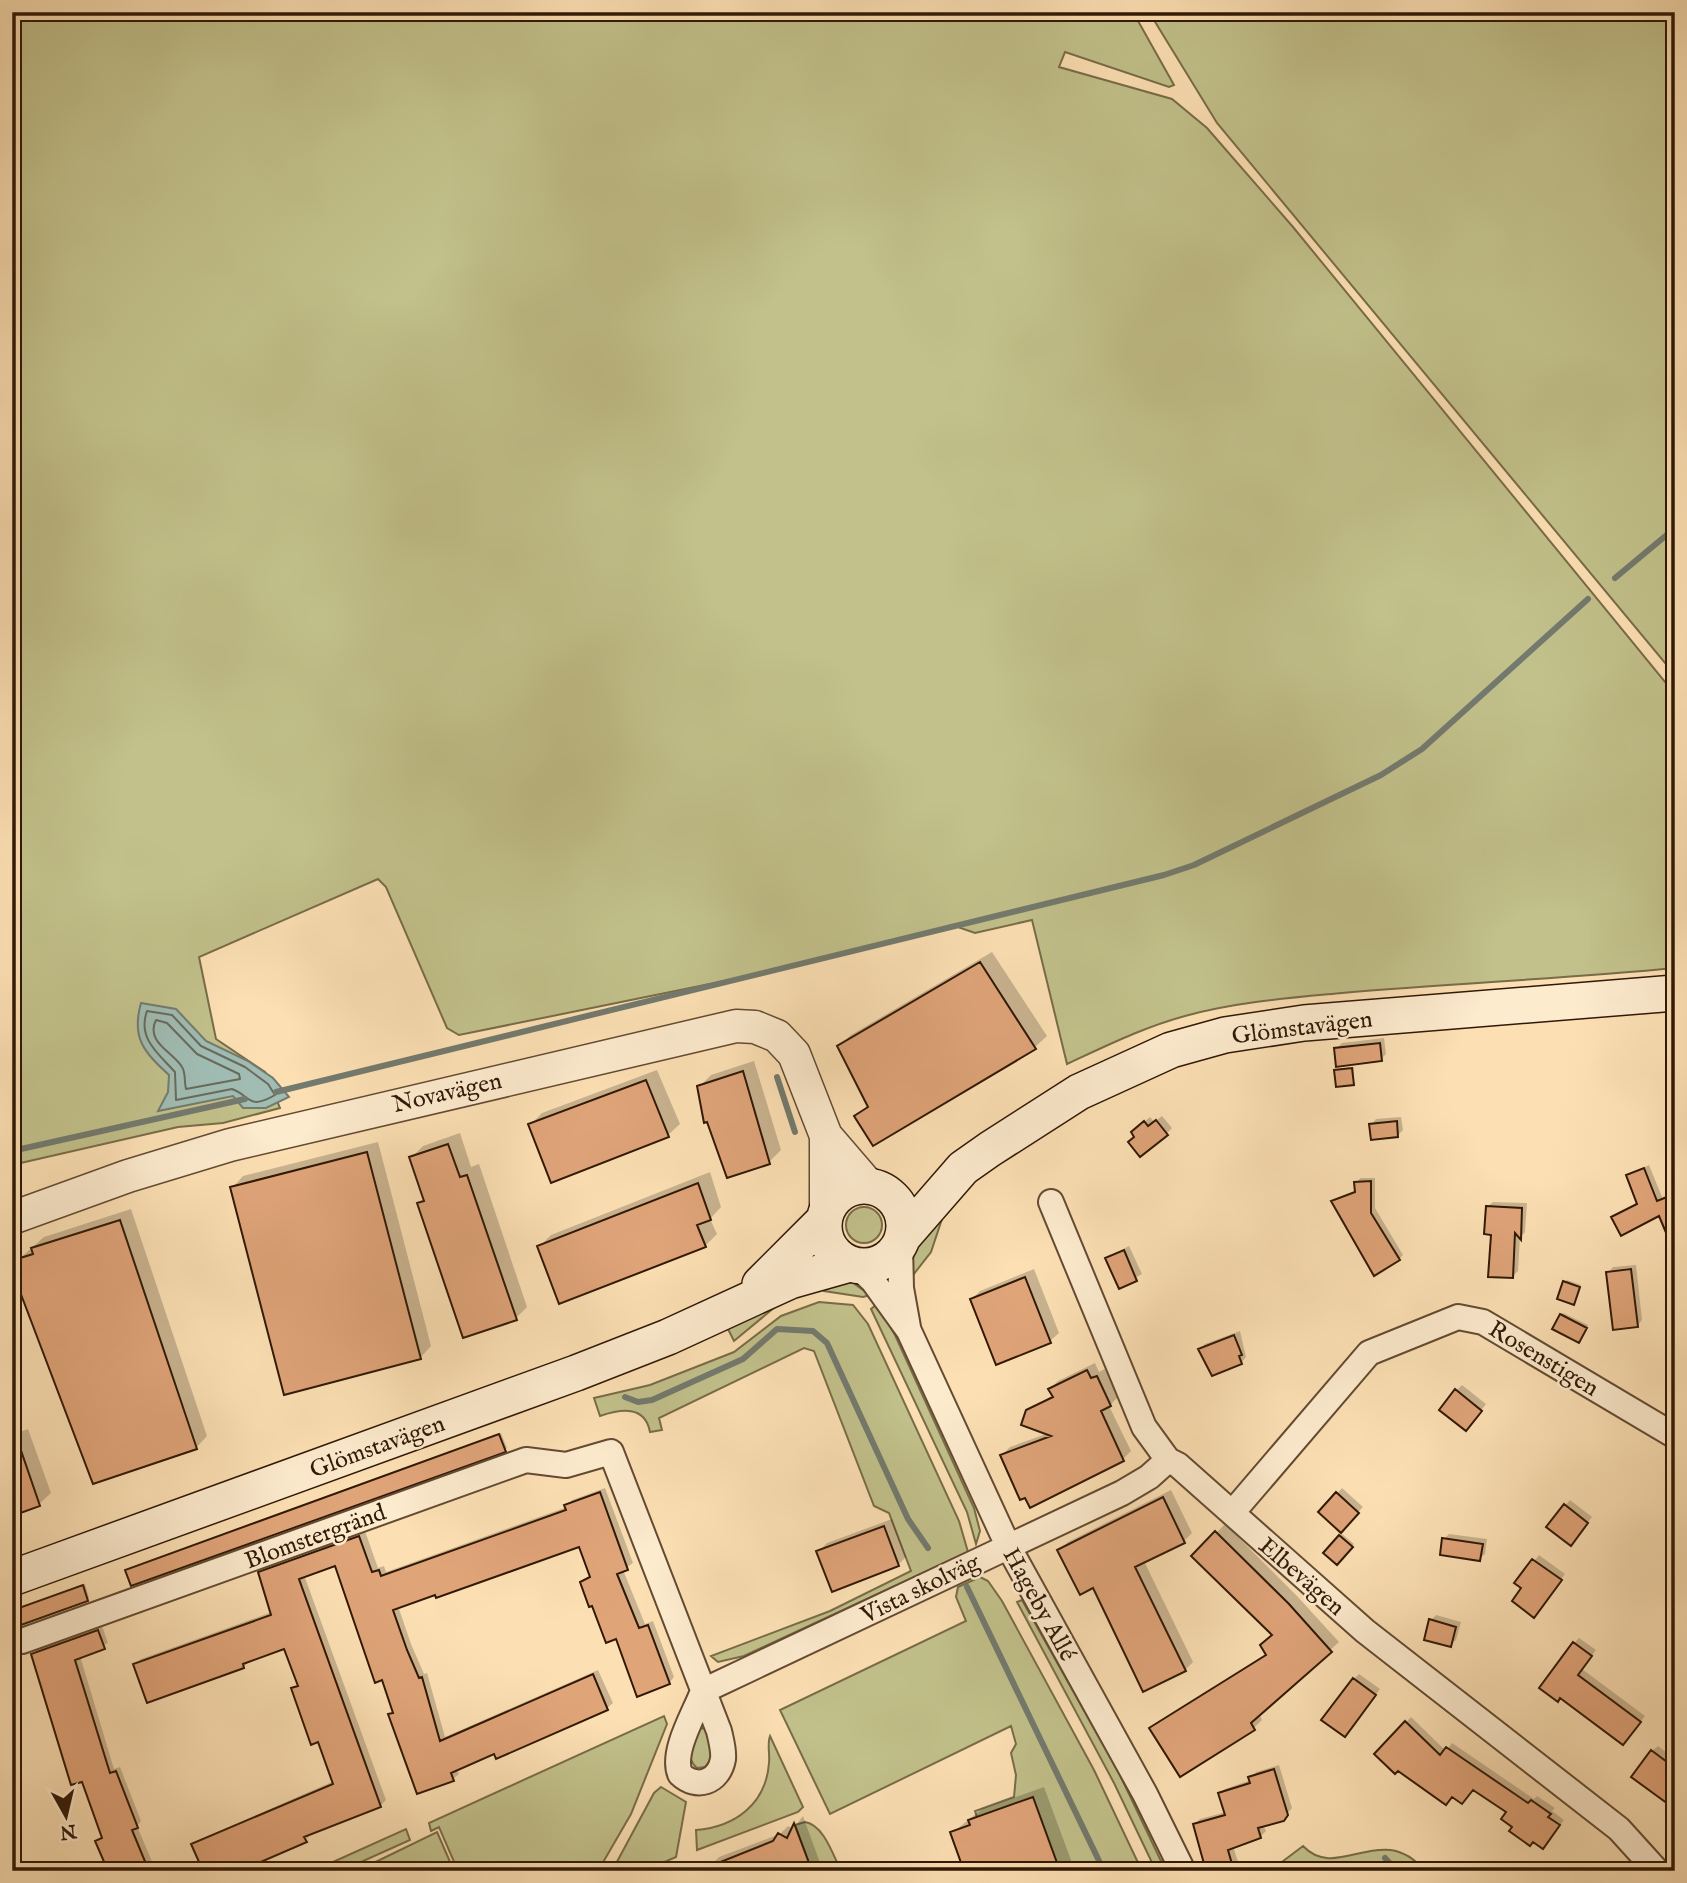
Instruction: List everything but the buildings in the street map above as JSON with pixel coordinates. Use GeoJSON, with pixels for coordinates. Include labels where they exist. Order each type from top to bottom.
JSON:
{"type":"FeatureCollection","features":[{"type":"Feature","properties":{"kind":"main road","name":"Glömstavägen"},"geometry":{"type":"LineString","coordinates":[[737,1303],[797,1251],[843,1192],[922,1186],[963,1168],[1033,1120],[1115,1074],[1171,1050],[1225,1035],[1304,1023],[1675,993]]}},
{"type":"Feature","properties":{"kind":"main road","name":"Glömstavägen"},"geometry":{"type":"LineString","coordinates":[[12,1578],[576,1373],[668,1337],[737,1303],[808,1274],[853,1265],[881,1263],[963,1168]]}},
{"type":"Feature","properties":{"kind":"main road"},"geometry":{"type":"LineString","coordinates":[[878,1189],[902,1212],[902,1241]]}},
{"type":"Feature","properties":{"kind":"main road"},"geometry":{"type":"LineString","coordinates":[[825,1216],[825,1236],[831,1250],[853,1265]]}},
{"type":"Feature","properties":{"kind":"street","name":"Novavägen"},"geometry":{"type":"LineString","coordinates":[[12,1219],[128,1176],[230,1145],[736,1026],[755,1027],[777,1036],[788,1046],[808,1087],[826,1136],[825,1216]]}},
{"type":"Feature","properties":{"kind":"street","name":"Novavägen"},"geometry":{"type":"LineString","coordinates":[[826,1136],[878,1189]]}},
{"type":"Feature","properties":{"kind":"street","name":"Elbevägen"},"geometry":{"type":"LineString","coordinates":[[1051,1202],[1144,1427],[1168,1460],[1232,1513],[1328,1601],[1425,1681],[1619,1829],[1657,1871]]}},
{"type":"Feature","properties":{"kind":"street","name":"Hageby Allé"},"geometry":{"type":"LineString","coordinates":[[902,1241],[901,1288],[909,1331]]}},
{"type":"Feature","properties":{"kind":"street","name":"Hageby Allé"},"geometry":{"type":"LineString","coordinates":[[853,1265],[873,1281],[909,1331],[1008,1546],[1145,1794],[1183,1871]]}},
{"type":"Feature","properties":{"kind":"street","name":"Rosenstigen"},"geometry":{"type":"LineString","coordinates":[[1232,1513],[1369,1353],[1458,1317],[1483,1322],[1675,1436]]}},
{"type":"Feature","properties":{"kind":"street","name":"Vista skolväg"},"geometry":{"type":"LineString","coordinates":[[611,1452],[704,1691],[1122,1493],[1149,1477],[1168,1460]]}},
{"type":"Feature","properties":{"kind":"street","name":"Blomstergränd"},"geometry":{"type":"LineString","coordinates":[[22,1641],[526,1460],[566,1465],[611,1452]]}},
{"type":"Feature","properties":{"kind":"shaded area"},"geometry":{"type":"Polygon","coordinates":[[[12,12],[1133,12],[1174,85],[1169,87],[1065,52],[1059,67],[1172,99],[1207,128],[1293,227],[1675,694],[1675,968],[1384,990],[1243,1004],[1170,1020],[1067,1064],[1032,920],[975,933],[955,926],[744,977],[459,1035],[447,1028],[386,887],[378,879],[199,957],[216,1039],[265,1072],[280,1108],[223,1123],[178,1127],[12,1165],[12,12]]]}},
{"type":"Feature","properties":{"kind":"shaded area"},"geometry":{"type":"Polygon","coordinates":[[[1149,12],[1675,12],[1675,675],[1217,123],[1149,12]]]}},
{"type":"Feature","properties":{"kind":"shaded area"},"geometry":{"type":"Polygon","coordinates":[[[864,1207],[877,1212],[882,1225],[877,1238],[864,1243],[851,1238],[846,1225],[851,1212],[864,1207]]]}},
{"type":"Feature","properties":{"kind":"shaded area"},"geometry":{"type":"Polygon","coordinates":[[[943,1216],[931,1252],[910,1279],[912,1244],[943,1216]]]}},
{"type":"Feature","properties":{"kind":"shaded area"},"geometry":{"type":"Polygon","coordinates":[[[819,1280],[849,1280],[870,1295],[863,1297],[824,1291],[819,1280]]]}},
{"type":"Feature","properties":{"kind":"shaded area"},"geometry":{"type":"Polygon","coordinates":[[[797,1296],[775,1307],[734,1341],[728,1329],[754,1311],[797,1296]]]}},
{"type":"Feature","properties":{"kind":"shaded area"},"geometry":{"type":"Polygon","coordinates":[[[819,1302],[853,1305],[868,1324],[959,1521],[968,1552],[744,1656],[718,1662],[711,1656],[830,1611],[911,1571],[889,1513],[874,1506],[814,1351],[804,1348],[659,1418],[662,1430],[650,1432],[643,1417],[631,1411],[600,1416],[594,1398],[650,1385],[734,1352],[781,1316],[819,1302]]]}},
{"type":"Feature","properties":{"kind":"shaded area"},"geometry":{"type":"Polygon","coordinates":[[[877,1304],[895,1335],[974,1508],[980,1531],[976,1544],[967,1512],[871,1309],[877,1304]]]}},
{"type":"Feature","properties":{"kind":"shaded area"},"geometry":{"type":"Polygon","coordinates":[[[980,1577],[988,1581],[1002,1601],[1094,1770],[1142,1871],[1060,1871],[977,1817],[975,1811],[1014,1797],[1016,1775],[1011,1753],[1016,1744],[1011,1726],[830,1814],[780,1710],[966,1621],[956,1597],[958,1587],[980,1577]]]}},
{"type":"Feature","properties":{"kind":"shaded area"},"geometry":{"type":"Polygon","coordinates":[[[1022,1600],[1118,1771],[1161,1861],[1160,1871],[1156,1871],[1114,1783],[1017,1602],[1022,1600]]]}},
{"type":"Feature","properties":{"kind":"shaded area"},"geometry":{"type":"Polygon","coordinates":[[[664,1716],[667,1724],[631,1814],[598,1871],[458,1871],[439,1827],[431,1831],[429,1823],[664,1716]]]}},
{"type":"Feature","properties":{"kind":"shaded area"},"geometry":{"type":"Polygon","coordinates":[[[706,1728],[713,1737],[711,1759],[705,1767],[697,1768],[691,1759],[691,1749],[698,1729],[706,1728]]]}},
{"type":"Feature","properties":{"kind":"shaded area"},"geometry":{"type":"Polygon","coordinates":[[[770,1736],[803,1807],[798,1812],[697,1850],[696,1830],[723,1824],[746,1811],[755,1801],[767,1778],[770,1736]]]}},
{"type":"Feature","properties":{"kind":"shaded area"},"geometry":{"type":"Polygon","coordinates":[[[661,1787],[686,1802],[676,1857],[644,1871],[612,1871],[654,1793],[661,1787]]]}},
{"type":"Feature","properties":{"kind":"shaded area"},"geometry":{"type":"Polygon","coordinates":[[[805,1822],[812,1824],[823,1835],[841,1871],[812,1871],[795,1825],[805,1822]]]}},
{"type":"Feature","properties":{"kind":"shaded area"},"geometry":{"type":"Polygon","coordinates":[[[406,1829],[410,1840],[341,1871],[313,1871],[406,1829]]]}},
{"type":"Feature","properties":{"kind":"shaded area"},"geometry":{"type":"Polygon","coordinates":[[[437,1832],[454,1871],[357,1871],[437,1832]]]}},
{"type":"Feature","properties":{"kind":"shaded area"},"geometry":{"type":"Polygon","coordinates":[[[1303,1846],[1317,1856],[1331,1858],[1393,1850],[1409,1857],[1425,1871],[1270,1871],[1303,1846]]]}},
{"type":"Feature","properties":{"kind":"water"},"geometry":{"type":"Polygon","coordinates":[[[141,1003],[176,1009],[206,1041],[248,1061],[273,1078],[289,1097],[266,1108],[243,1108],[233,1096],[158,1111],[168,1092],[169,1075],[142,1044],[138,1026],[141,1003]]]}},
{"type":"Feature","properties":{"kind":"waterway"},"geometry":{"type":"LineString","coordinates":[[1615,578],[1675,528]]}},
{"type":"Feature","properties":{"kind":"waterway"},"geometry":{"type":"LineString","coordinates":[[276,1092],[1164,875],[1194,865],[1381,775],[1422,749],[1588,599]]}},
{"type":"Feature","properties":{"kind":"waterway"},"geometry":{"type":"LineString","coordinates":[[777,1077],[795,1132]]}},
{"type":"Feature","properties":{"kind":"waterway"},"geometry":{"type":"LineString","coordinates":[[12,1151],[245,1099]]}},
{"type":"Feature","properties":{"kind":"waterway"},"geometry":{"type":"LineString","coordinates":[[625,1397],[638,1402],[652,1400],[743,1359],[777,1329],[813,1331],[827,1343],[908,1519],[928,1548]]}},
{"type":"Feature","properties":{"kind":"waterway"},"geometry":{"type":"LineString","coordinates":[[967,1587],[1102,1867]]}},
{"type":"Feature","properties":{"kind":"waterway"},"geometry":{"type":"LineString","coordinates":[[1385,1858],[1397,1871]]}}]}
